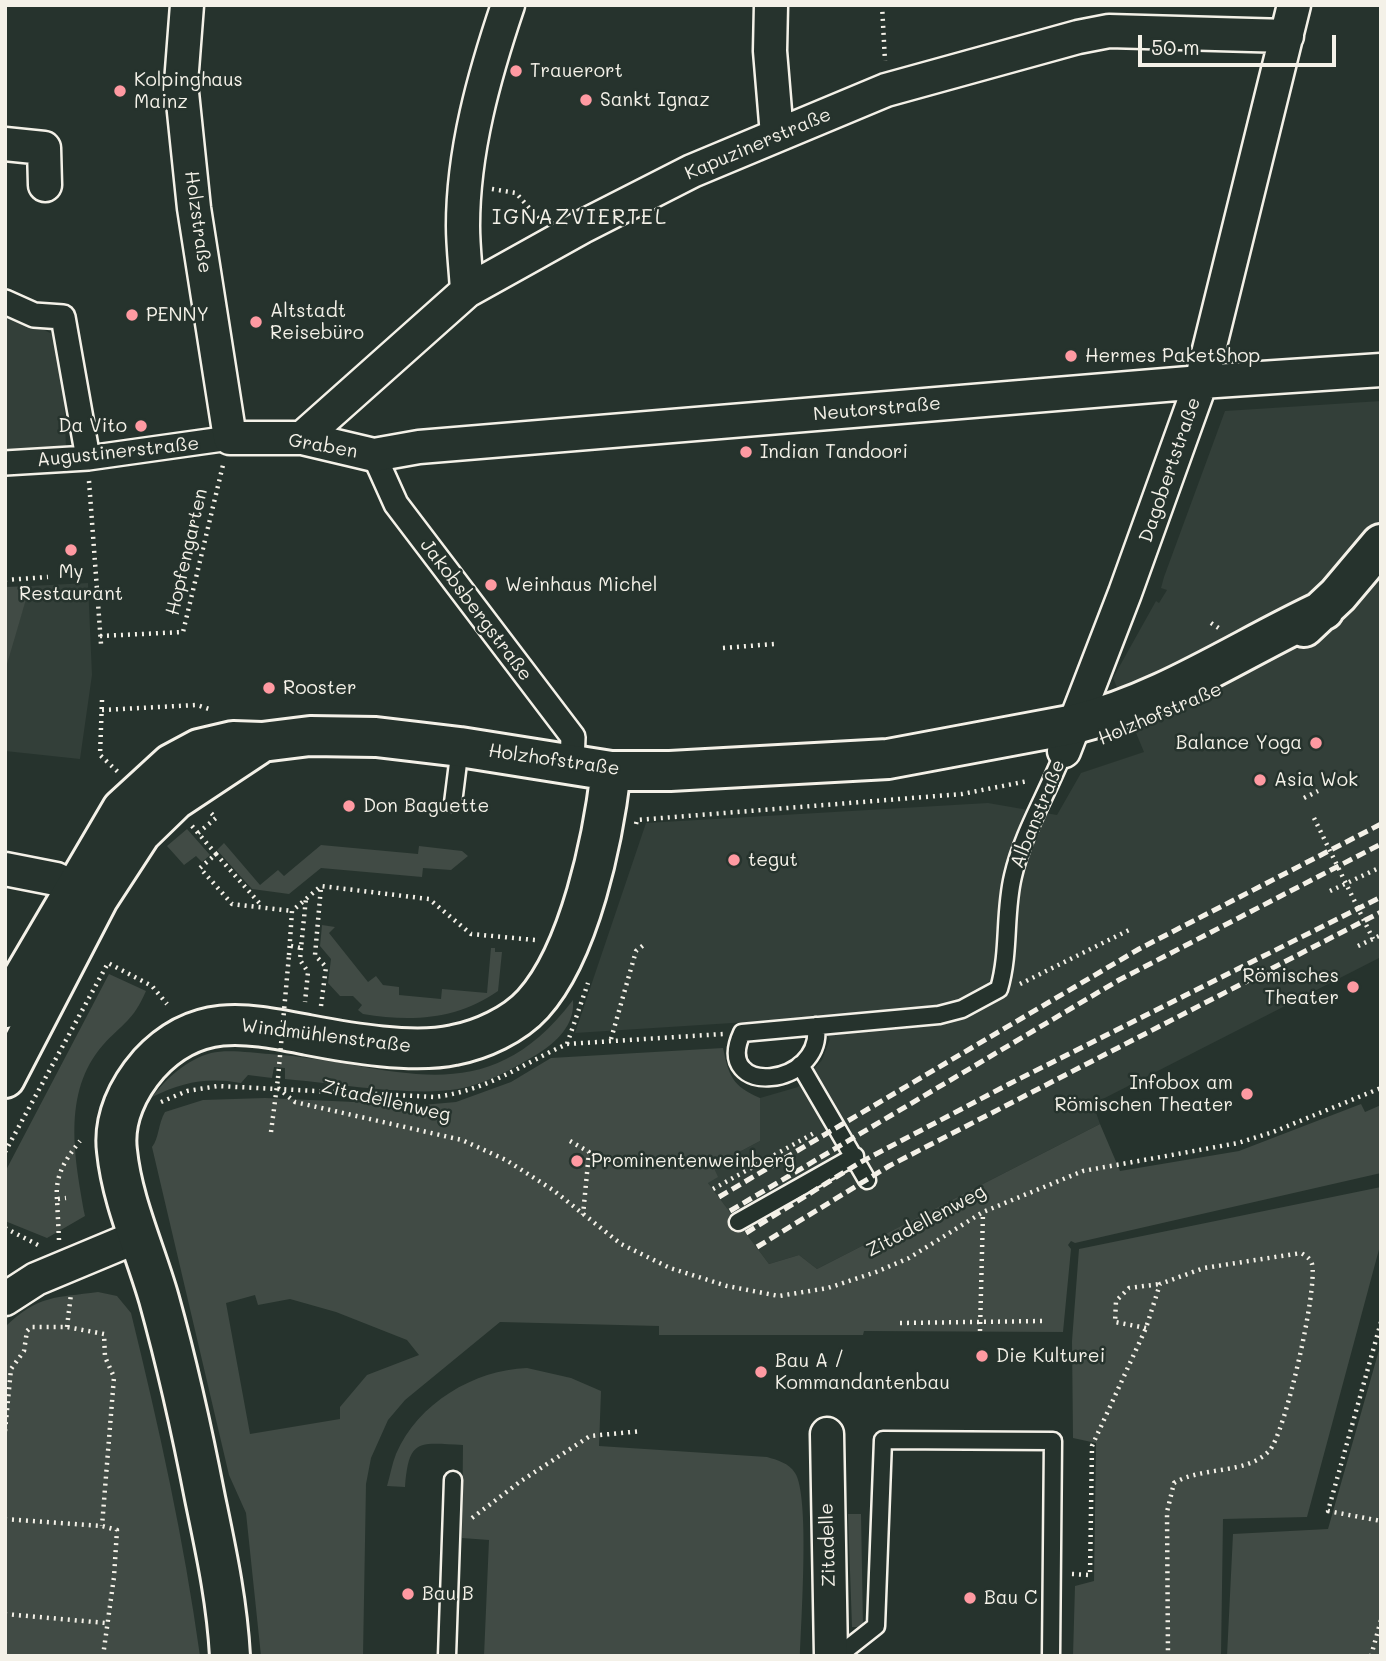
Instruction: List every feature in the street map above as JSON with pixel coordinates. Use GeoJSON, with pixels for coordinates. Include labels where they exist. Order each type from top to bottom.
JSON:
{"type":"FeatureCollection","features":[{"type":"Feature","properties":{"kind":"street","name":"Holzstraße"},"geometry":{"type":"LineString","coordinates":[[187,5],[181,83],[194,208],[230,438]]}},
{"type":"Feature","properties":{"kind":"street"},"geometry":{"type":"LineString","coordinates":[[467,291],[463,226],[473,132],[492,54],[508,5]]}},
{"type":"Feature","properties":{"kind":"street"},"geometry":{"type":"LineString","coordinates":[[771,5],[770,51],[777,135]]}},
{"type":"Feature","properties":{"kind":"street","name":"Dagobertstraße"},"geometry":{"type":"LineString","coordinates":[[1069,737],[1136,565],[1201,382],[1294,5]]}},
{"type":"Feature","properties":{"kind":"street","name":"Kapuzinerstraße"},"geometry":{"type":"LineString","coordinates":[[302,438],[467,291],[558,240],[692,171],[886,90],[1065,40],[1108,18],[1286,36]]}},
{"type":"Feature","properties":{"kind":"street"},"geometry":{"type":"LineString","coordinates":[[5,144],[44,148],[45,185]]}},
{"type":"Feature","properties":{"kind":"street"},"geometry":{"type":"LineString","coordinates":[[5,302],[34,315],[63,317],[88,457]]}},
{"type":"Feature","properties":{"kind":"street","name":"Neutorstraße"},"geometry":{"type":"LineString","coordinates":[[374,455],[419,447],[1201,382],[1381,370]]}},
{"type":"Feature","properties":{"kind":"street","name":"Graben"},"geometry":{"type":"LineString","coordinates":[[230,438],[302,438],[374,455]]}},
{"type":"Feature","properties":{"kind":"street","name":"Augustinerstraße"},"geometry":{"type":"LineString","coordinates":[[5,463],[88,457],[230,438]]}},
{"type":"Feature","properties":{"kind":"street","name":"Jakobsbergstraße"},"geometry":{"type":"LineString","coordinates":[[374,455],[396,504],[573,737],[572,764]]}},
{"type":"Feature","properties":{"kind":"street","name":"Holzhofstraße"},"geometry":{"type":"LineString","coordinates":[[87,893],[175,800],[262,742],[310,736],[376,737],[460,747],[611,771],[670,771],[888,759],[1069,737],[1324,610],[1364,567],[1381,544]]}},
{"type":"Feature","properties":{"kind":"street","name":"Windmühlenstraße"},"geometry":{"type":"LineString","coordinates":[[230,1656],[221,1563],[166,1326],[123,1185],[116,1150],[118,1122],[131,1090],[147,1066],[172,1041],[196,1029],[251,1024],[356,1042],[435,1048],[477,1038],[514,1019],[531,1007],[552,979],[566,948],[605,820],[611,771]]}},
{"type":"Feature","properties":{"kind":"street"},"geometry":{"type":"LineString","coordinates":[[5,869],[56,879],[87,893]]}},
{"type":"Feature","properties":{"kind":"street"},"geometry":{"type":"LineString","coordinates":[[5,1007],[87,893]]}},
{"type":"Feature","properties":{"kind":"street"},"geometry":{"type":"LineString","coordinates":[[5,1078],[87,893]]}},
{"type":"Feature","properties":{"kind":"street"},"geometry":{"type":"LineString","coordinates":[[5,1298],[36,1279],[139,1236]]}},
{"type":"Feature","properties":{"kind":"street","name":"Zitadelle"},"geometry":{"type":"LineString","coordinates":[[827,1433],[831,1656]]}},
{"type":"Feature","properties":{"kind":"lane","name":"Albanstraße"},"geometry":{"type":"LineString","coordinates":[[816,1026],[939,1015],[962,1009],[999,989],[1008,947],[1008,897],[1020,849],[1069,737]]}},
{"type":"Feature","properties":{"kind":"lane"},"geometry":{"type":"LineString","coordinates":[[453,803],[460,747]]}},
{"type":"Feature","properties":{"kind":"lane"},"geometry":{"type":"LineString","coordinates":[[816,1026],[815,1043],[800,1065],[770,1079],[750,1075],[739,1063],[736,1055],[742,1033],[816,1026]]}},
{"type":"Feature","properties":{"kind":"lane"},"geometry":{"type":"LineString","coordinates":[[800,1065],[867,1180]]}},
{"type":"Feature","properties":{"kind":"lane"},"geometry":{"type":"LineString","coordinates":[[738,1222],[855,1156]]}},
{"type":"Feature","properties":{"kind":"lane"},"geometry":{"type":"LineString","coordinates":[[838,1656],[876,1626],[883,1440],[1053,1441],[1051,1656]]}},
{"type":"Feature","properties":{"kind":"lane"},"geometry":{"type":"LineString","coordinates":[[447,1656],[453,1480]]}},
{"type":"Feature","properties":{"kind":"path"},"geometry":{"type":"LineString","coordinates":[[882,5],[886,90]]}},
{"type":"Feature","properties":{"kind":"path"},"geometry":{"type":"LineString","coordinates":[[467,184],[516,193],[558,240]]}},
{"type":"Feature","properties":{"kind":"path","name":"Hopfengarten"},"geometry":{"type":"LineString","coordinates":[[100,636],[183,632],[230,438]]}},
{"type":"Feature","properties":{"kind":"path"},"geometry":{"type":"LineString","coordinates":[[88,457],[100,644]]}},
{"type":"Feature","properties":{"kind":"path"},"geometry":{"type":"LineString","coordinates":[[88,576],[97,576]]}},
{"type":"Feature","properties":{"kind":"path"},"geometry":{"type":"LineString","coordinates":[[5,580],[48,577]]}},
{"type":"Feature","properties":{"kind":"path"},"geometry":{"type":"LineString","coordinates":[[723,648],[774,644]]}},
{"type":"Feature","properties":{"kind":"path"},"geometry":{"type":"LineString","coordinates":[[102,700],[100,755],[122,777]]}},
{"type":"Feature","properties":{"kind":"path"},"geometry":{"type":"LineString","coordinates":[[102,710],[197,705],[212,710]]}},
{"type":"Feature","properties":{"kind":"path"},"geometry":{"type":"LineString","coordinates":[[637,820],[962,794],[1025,781]]}},
{"type":"Feature","properties":{"kind":"path"},"geometry":{"type":"LineString","coordinates":[[1304,798],[1318,791]]}},
{"type":"Feature","properties":{"kind":"path"},"geometry":{"type":"LineString","coordinates":[[198,834],[216,818],[207,808]]}},
{"type":"Feature","properties":{"kind":"path"},"geometry":{"type":"LineString","coordinates":[[1314,818],[1373,939]]}},
{"type":"Feature","properties":{"kind":"path"},"geometry":{"type":"LineString","coordinates":[[187,821],[262,906]]}},
{"type":"Feature","properties":{"kind":"path"},"geometry":{"type":"LineString","coordinates":[[216,854],[200,869],[232,904],[292,911]]}},
{"type":"Feature","properties":{"kind":"path"},"geometry":{"type":"LineString","coordinates":[[1330,891],[1381,867]]}},
{"type":"Feature","properties":{"kind":"path"},"geometry":{"type":"LineString","coordinates":[[320,1009],[326,967],[315,954],[321,886]]}},
{"type":"Feature","properties":{"kind":"path"},"geometry":{"type":"LineString","coordinates":[[271,1132],[278,1088],[292,911],[321,886],[429,898],[471,934],[540,941]]}},
{"type":"Feature","properties":{"kind":"path"},"geometry":{"type":"LineString","coordinates":[[305,1006],[308,971],[300,960],[306,898]]}},
{"type":"Feature","properties":{"kind":"path"},"geometry":{"type":"LineString","coordinates":[[1029,982],[1129,930]]}},
{"type":"Feature","properties":{"kind":"path"},"geometry":{"type":"LineString","coordinates":[[1357,946],[1381,935]]}},
{"type":"Feature","properties":{"kind":"path"},"geometry":{"type":"LineString","coordinates":[[611,1039],[636,951],[646,943]]}},
{"type":"Feature","properties":{"kind":"path"},"geometry":{"type":"LineString","coordinates":[[291,947],[301,948]]}},
{"type":"Feature","properties":{"kind":"path"},"geometry":{"type":"LineString","coordinates":[[5,1153],[108,962],[152,986],[167,1004]]}},
{"type":"Feature","properties":{"kind":"path"},"geometry":{"type":"LineString","coordinates":[[567,1044],[611,1039],[742,1033]]}},
{"type":"Feature","properties":{"kind":"path","name":"Zitadellenweg"},"geometry":{"type":"LineString","coordinates":[[150,1109],[187,1091],[218,1086],[278,1088],[295,1102],[462,1140],[506,1160],[553,1190],[621,1244],[670,1268],[727,1286],[779,1296],[828,1288],[876,1272],[909,1258],[983,1213],[1083,1171],[1238,1143],[1273,1132],[1381,1088]]}},
{"type":"Feature","properties":{"kind":"path"},"geometry":{"type":"LineString","coordinates":[[713,1189],[835,1121]]}},
{"type":"Feature","properties":{"kind":"path"},"geometry":{"type":"LineString","coordinates":[[60,1245],[56,1182],[59,1172],[80,1141]]}},
{"type":"Feature","properties":{"kind":"path"},"geometry":{"type":"LineString","coordinates":[[570,1141],[589,1152],[583,1216]]}},
{"type":"Feature","properties":{"kind":"path"},"geometry":{"type":"LineString","coordinates":[[57,1199],[66,1198]]}},
{"type":"Feature","properties":{"kind":"path"},"geometry":{"type":"LineString","coordinates":[[980,1331],[983,1213]]}},
{"type":"Feature","properties":{"kind":"path"},"geometry":{"type":"LineString","coordinates":[[5,1228],[43,1247]]}},
{"type":"Feature","properties":{"kind":"path"},"geometry":{"type":"LineString","coordinates":[[1146,1328],[1115,1322],[1116,1301],[1129,1288],[1160,1284],[1204,1268],[1301,1253],[1312,1263],[1303,1343],[1271,1450],[1254,1463],[1188,1474],[1174,1483],[1167,1512],[1168,1656]]}},
{"type":"Feature","properties":{"kind":"path"},"geometry":{"type":"LineString","coordinates":[[1052,1573],[1090,1575],[1092,1446],[1146,1328],[1160,1284]]}},
{"type":"Feature","properties":{"kind":"path"},"geometry":{"type":"LineString","coordinates":[[66,1327],[71,1295]]}},
{"type":"Feature","properties":{"kind":"path"},"geometry":{"type":"LineString","coordinates":[[900,1323],[1043,1321]]}},
{"type":"Feature","properties":{"kind":"path"},"geometry":{"type":"LineString","coordinates":[[1381,1322],[1328,1511],[1381,1521]]}},
{"type":"Feature","properties":{"kind":"path"},"geometry":{"type":"LineString","coordinates":[[5,1431],[11,1369],[24,1351],[27,1331],[34,1325],[104,1334],[105,1357],[114,1377],[102,1526]]}},
{"type":"Feature","properties":{"kind":"path"},"geometry":{"type":"LineString","coordinates":[[452,1517],[472,1518],[521,1480],[590,1436],[642,1431]]}},
{"type":"Feature","properties":{"kind":"path"},"geometry":{"type":"LineString","coordinates":[[5,1520],[114,1528],[118,1534],[103,1656]]}},
{"type":"Feature","properties":{"kind":"path"},"geometry":{"type":"LineString","coordinates":[[5,1614],[106,1623]]}},
{"type":"Feature","properties":{"kind":"path"},"geometry":{"type":"LineString","coordinates":[[1371,1656],[1381,1620]]}},
{"type":"Feature","properties":{"kind":"shaded area"},"geometry":{"type":"Polygon","coordinates":[[[5,310],[56,336],[63,370],[66,448],[5,453],[5,310]]]}},
{"type":"Feature","properties":{"kind":"shaded area"},"geometry":{"type":"Polygon","coordinates":[[[1381,401],[1381,957],[1093,1104],[1100,1124],[817,1269],[799,1255],[769,1264],[708,1183],[713,1166],[760,1141],[760,1098],[798,1087],[822,1060],[830,1039],[811,1018],[575,1033],[646,823],[988,803],[1057,815],[1081,773],[1144,752],[1113,678],[1156,601],[1159,603],[1167,590],[1161,588],[1164,577],[1225,411],[1381,401]]]}},
{"type":"Feature","properties":{"kind":"shaded area"},"geometry":{"type":"Polygon","coordinates":[[[88,583],[92,675],[80,759],[5,751],[5,666],[30,586],[88,583]]]}},
{"type":"Feature","properties":{"kind":"shaded area"},"geometry":{"type":"Polygon","coordinates":[[[30,586],[7,664],[5,666],[5,587],[30,586]]]}},
{"type":"Feature","properties":{"kind":"shaded area"},"geometry":{"type":"Polygon","coordinates":[[[187,829],[210,855],[202,862],[196,856],[184,865],[167,846],[187,829]]]}},
{"type":"Feature","properties":{"kind":"shaded area"},"geometry":{"type":"Polygon","coordinates":[[[224,843],[260,885],[278,870],[284,876],[321,845],[418,854],[419,846],[462,851],[468,856],[451,870],[423,868],[422,877],[321,868],[289,894],[252,889],[217,850],[224,843]]]}},
{"type":"Feature","properties":{"kind":"shaded area"},"geometry":{"type":"Polygon","coordinates":[[[322,925],[335,927],[329,933],[368,982],[376,976],[383,985],[399,987],[399,995],[441,999],[442,989],[487,993],[491,948],[495,948],[495,952],[502,952],[498,991],[466,1008],[433,1016],[399,1018],[363,1014],[358,1010],[362,1005],[353,996],[340,996],[328,983],[331,959],[320,946],[322,925]]]}},
{"type":"Feature","properties":{"kind":"shaded area"},"geometry":{"type":"Polygon","coordinates":[[[109,974],[146,991],[132,1015],[103,1045],[81,1084],[74,1128],[85,1216],[47,1238],[5,1221],[5,1172],[109,974]]]}},
{"type":"Feature","properties":{"kind":"shaded area"},"geometry":{"type":"Polygon","coordinates":[[[573,1000],[568,1025],[551,1044],[508,1071],[468,1087],[418,1091],[285,1079],[285,1068],[274,1067],[272,1078],[248,1075],[241,1083],[195,1082],[152,1097],[185,1065],[202,1056],[218,1052],[270,1054],[434,1075],[470,1071],[505,1060],[539,1037],[573,1000]]]}},
{"type":"Feature","properties":{"kind":"shaded area"},"geometry":{"type":"Polygon","coordinates":[[[723,1048],[733,1079],[743,1089],[760,1098],[760,1141],[713,1166],[718,1177],[708,1183],[769,1264],[799,1255],[817,1269],[1100,1124],[1120,1171],[1239,1151],[1361,1104],[1365,1112],[1381,1105],[1381,1173],[1075,1243],[1071,1241],[1068,1245],[1071,1249],[1063,1332],[864,1331],[863,1335],[659,1335],[659,1326],[500,1322],[405,1400],[388,1420],[371,1458],[366,1484],[363,1656],[261,1656],[246,1513],[229,1475],[152,1147],[165,1112],[203,1100],[265,1098],[422,1105],[456,1102],[511,1082],[551,1058],[723,1048]],[[255,1295],[226,1303],[250,1434],[340,1419],[340,1407],[367,1375],[419,1355],[407,1340],[336,1312],[290,1299],[258,1305],[255,1295]]]}},
{"type":"Feature","properties":{"kind":"shaded area"},"geometry":{"type":"Polygon","coordinates":[[[1381,1187],[1381,1242],[1307,1517],[1223,1519],[1221,1656],[1073,1656],[1075,1586],[1094,1581],[1096,1443],[1073,1438],[1072,1341],[1079,1249],[1381,1187]]]}},
{"type":"Feature","properties":{"kind":"shaded area"},"geometry":{"type":"Polygon","coordinates":[[[98,1292],[117,1296],[131,1313],[170,1484],[200,1656],[5,1656],[5,1327],[28,1308],[48,1299],[98,1292]]]}},
{"type":"Feature","properties":{"kind":"shaded area"},"geometry":{"type":"Polygon","coordinates":[[[1381,1343],[1381,1656],[1227,1656],[1233,1534],[1328,1529],[1381,1343]]]}},
{"type":"Feature","properties":{"kind":"shaded area"},"geometry":{"type":"Polygon","coordinates":[[[527,1368],[571,1378],[601,1391],[599,1446],[767,1457],[790,1467],[800,1486],[802,1506],[803,1589],[800,1656],[484,1656],[489,1540],[462,1538],[463,1445],[426,1444],[419,1447],[409,1459],[405,1487],[387,1486],[396,1454],[406,1436],[418,1419],[433,1405],[468,1383],[487,1375],[527,1368]]]}},
{"type":"Feature","properties":{"kind":"shaded area"},"geometry":{"type":"Polygon","coordinates":[[[848,1514],[861,1514],[863,1627],[852,1627],[848,1514]]]}},
{"type":"Feature","properties":{"kind":"railway"},"geometry":{"type":"LineString","coordinates":[[719,1197],[1139,949],[1381,824]]}},
{"type":"Feature","properties":{"kind":"railway"},"geometry":{"type":"LineString","coordinates":[[730,1211],[1119,980],[1381,844]]}},
{"type":"Feature","properties":{"kind":"railway"},"geometry":{"type":"LineString","coordinates":[[746,1233],[859,1163],[1009,1084],[1381,897]]}},
{"type":"Feature","properties":{"kind":"railway"},"geometry":{"type":"LineString","coordinates":[[757,1247],[889,1166],[1381,912]]}},
{"type":"Feature","properties":{"kind":"place","name":"Trauerort"},"geometry":{"type":"Point","coordinates":[516,71]}},
{"type":"Feature","properties":{"kind":"place","name":"Kolpinghaus Mainz"},"geometry":{"type":"Point","coordinates":[120,91]}},
{"type":"Feature","properties":{"kind":"place","name":"Sankt Ignaz"},"geometry":{"type":"Point","coordinates":[586,100]}},
{"type":"Feature","properties":{"kind":"place","name":"PENNY"},"geometry":{"type":"Point","coordinates":[132,315]}},
{"type":"Feature","properties":{"kind":"place","name":"Altstadt Reisebüro"},"geometry":{"type":"Point","coordinates":[256,322]}},
{"type":"Feature","properties":{"kind":"place","name":"Hermes PaketShop"},"geometry":{"type":"Point","coordinates":[1071,356]}},
{"type":"Feature","properties":{"kind":"place","name":"Da Vito"},"geometry":{"type":"Point","coordinates":[141,426]}},
{"type":"Feature","properties":{"kind":"place","name":"Indian Tandoori"},"geometry":{"type":"Point","coordinates":[746,452]}},
{"type":"Feature","properties":{"kind":"place","name":"My Restaurant"},"geometry":{"type":"Point","coordinates":[71,550]}},
{"type":"Feature","properties":{"kind":"place","name":"Weinhaus Michel"},"geometry":{"type":"Point","coordinates":[491,585]}},
{"type":"Feature","properties":{"kind":"place","name":"Rooster"},"geometry":{"type":"Point","coordinates":[269,688]}},
{"type":"Feature","properties":{"kind":"place","name":"Balance Yoga"},"geometry":{"type":"Point","coordinates":[1316,743]}},
{"type":"Feature","properties":{"kind":"place","name":"Asia Wok"},"geometry":{"type":"Point","coordinates":[1260,780]}},
{"type":"Feature","properties":{"kind":"place","name":"Don Baguette"},"geometry":{"type":"Point","coordinates":[349,806]}},
{"type":"Feature","properties":{"kind":"place","name":"tegut"},"geometry":{"type":"Point","coordinates":[734,860]}},
{"type":"Feature","properties":{"kind":"place","name":"Römisches Theater"},"geometry":{"type":"Point","coordinates":[1353,987]}},
{"type":"Feature","properties":{"kind":"place","name":"Infobox am Römischen Theater"},"geometry":{"type":"Point","coordinates":[1247,1094]}},
{"type":"Feature","properties":{"kind":"place","name":"Prominentenweinberg"},"geometry":{"type":"Point","coordinates":[577,1161]}},
{"type":"Feature","properties":{"kind":"place","name":"Die Kulturei"},"geometry":{"type":"Point","coordinates":[982,1356]}},
{"type":"Feature","properties":{"kind":"place","name":"Bau A / Kommandantenbau"},"geometry":{"type":"Point","coordinates":[761,1372]}},
{"type":"Feature","properties":{"kind":"place","name":"Bau B"},"geometry":{"type":"Point","coordinates":[408,1594]}},
{"type":"Feature","properties":{"kind":"place","name":"Bau C"},"geometry":{"type":"Point","coordinates":[970,1598]}},
{"type":"Feature","properties":{"kind":"district","name":"IGNAZVIERTEL"},"geometry":{"type":"Point","coordinates":[580,218]}}]}
